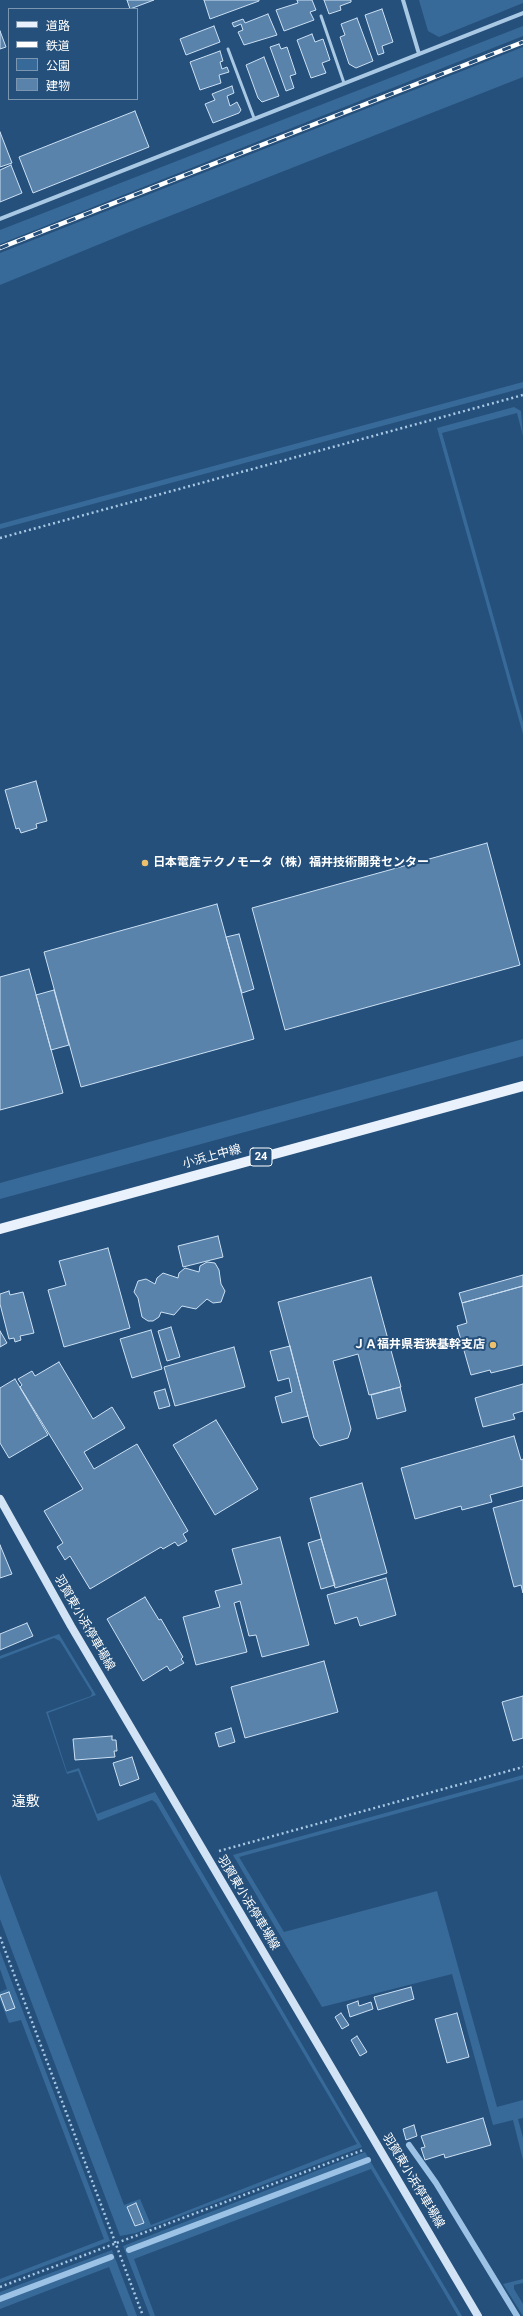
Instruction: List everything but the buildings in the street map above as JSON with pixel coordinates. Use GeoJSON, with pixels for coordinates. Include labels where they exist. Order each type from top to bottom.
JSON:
{"type":"FeatureCollection","features":[{"type":"Feature","properties":{"kind":"main road","name":"小浜上中線"},"geometry":{"type":"LineString","coordinates":[[0,1229],[523,1086]]}},
{"type":"Feature","properties":{"kind":"main road","name":"羽賀東小浜停車場線"},"geometry":{"type":"LineString","coordinates":[[0,1499],[71,1626],[478,2316]]}},
{"type":"Feature","properties":{"kind":"street"},"geometry":{"type":"LineString","coordinates":[[403,0],[419,54]]}},
{"type":"Feature","properties":{"kind":"street"},"geometry":{"type":"LineString","coordinates":[[0,219],[523,13]]}},
{"type":"Feature","properties":{"kind":"lane"},"geometry":{"type":"LineString","coordinates":[[321,16],[344,83]]}},
{"type":"Feature","properties":{"kind":"lane"},"geometry":{"type":"LineString","coordinates":[[228,49],[254,118]]}},
{"type":"Feature","properties":{"kind":"path"},"geometry":{"type":"LineString","coordinates":[[0,538],[523,395]]}},
{"type":"Feature","properties":{"kind":"path"},"geometry":{"type":"LineString","coordinates":[[207,1857],[226,1848],[523,1767]]}},
{"type":"Feature","properties":{"kind":"path"},"geometry":{"type":"LineString","coordinates":[[0,1937],[143,2316]]}},
{"type":"Feature","properties":{"kind":"path"},"geometry":{"type":"LineString","coordinates":[[0,2287],[363,2150],[376,2143]]}},
{"type":"Feature","properties":{"kind":"green space"},"geometry":{"type":"Polygon","coordinates":[[[419,0],[523,0],[523,3],[439,37],[428,31],[419,0]]]}},
{"type":"Feature","properties":{"kind":"green space"},"geometry":{"type":"Polygon","coordinates":[[[523,26],[523,36],[0,244],[0,230],[523,26]]]}},
{"type":"Feature","properties":{"kind":"green space"},"geometry":{"type":"Polygon","coordinates":[[[523,47],[523,77],[134,230],[0,285],[0,253],[523,47]]]}},
{"type":"Feature","properties":{"kind":"green space"},"geometry":{"type":"Polygon","coordinates":[[[523,382],[523,388],[0,529],[0,524],[523,382]]]}},
{"type":"Feature","properties":{"kind":"green space"},"geometry":{"type":"Polygon","coordinates":[[[514,407],[521,411],[523,436],[517,413],[442,433],[523,722],[523,734],[437,428],[514,407]]]}},
{"type":"Feature","properties":{"kind":"green space"},"geometry":{"type":"Polygon","coordinates":[[[523,1039],[523,1056],[0,1199],[0,1183],[523,1039]]]}},
{"type":"Feature","properties":{"kind":"green space"},"geometry":{"type":"Polygon","coordinates":[[[59,1634],[96,1695],[48,1713],[67,1772],[79,1768],[97,1814],[155,1792],[362,2147],[136,2233],[120,2236],[0,1919],[0,1874],[124,2205],[140,2199],[151,2225],[357,2144],[156,1803],[152,1800],[98,1821],[78,1771],[67,1774],[46,1712],[91,1696],[92,1693],[60,1641],[54,1638],[0,1659],[0,1656],[59,1634]]]}},
{"type":"Feature","properties":{"kind":"green space"},"geometry":{"type":"Polygon","coordinates":[[[523,1775],[523,1779],[239,1857],[284,1932],[437,1891],[497,2107],[523,2100],[523,2118],[518,2119],[523,2138],[523,2160],[513,2120],[493,2125],[452,1974],[322,2007],[233,1855],[523,1775]]]}},
{"type":"Feature","properties":{"kind":"green space"},"geometry":{"type":"Polygon","coordinates":[[[0,1951],[110,2241],[0,2283],[0,2279],[104,2239],[21,2020],[9,2023],[0,2000],[0,1992],[7,1989],[0,1969],[0,1951]]]}},
{"type":"Feature","properties":{"kind":"green space"},"geometry":{"type":"Polygon","coordinates":[[[365,2152],[462,2316],[458,2316],[371,2169],[134,2259],[155,2316],[150,2316],[123,2246],[365,2152]]]}},
{"type":"Feature","properties":{"kind":"green space"},"geometry":{"type":"Polygon","coordinates":[[[112,2250],[137,2316],[128,2316],[109,2267],[0,2309],[0,2292],[112,2250]]]}},
{"type":"Feature","properties":{"kind":"green space"},"geometry":{"type":"Polygon","coordinates":[[[523,2279],[523,2283],[514,2285],[514,2289],[523,2304],[523,2316],[503,2284],[523,2279]]]}},
{"type":"Feature","properties":{"kind":"waterway"},"geometry":{"type":"LineString","coordinates":[[409,2145],[436,2183],[517,2316]]}},
{"type":"Feature","properties":{"kind":"waterway"},"geometry":{"type":"LineString","coordinates":[[129,2250],[368,2160]]}},
{"type":"Feature","properties":{"kind":"waterway"},"geometry":{"type":"LineString","coordinates":[[0,2299],[111,2257]]}},
{"type":"Feature","properties":{"kind":"railway"},"geometry":{"type":"LineString","coordinates":[[0,248],[523,42]]}},
{"type":"Feature","properties":{"kind":"place","name":"日本電産テクノモータ（株）福井技術開発センター"},"geometry":{"type":"Point","coordinates":[145,863]}},
{"type":"Feature","properties":{"kind":"place","name":"ＪＡ福井県若狭基幹支店"},"geometry":{"type":"Point","coordinates":[493,1345]}},
{"type":"Feature","properties":{"kind":"district","name":"遠敷"},"geometry":{"type":"Point","coordinates":[26,1802]}}]}
